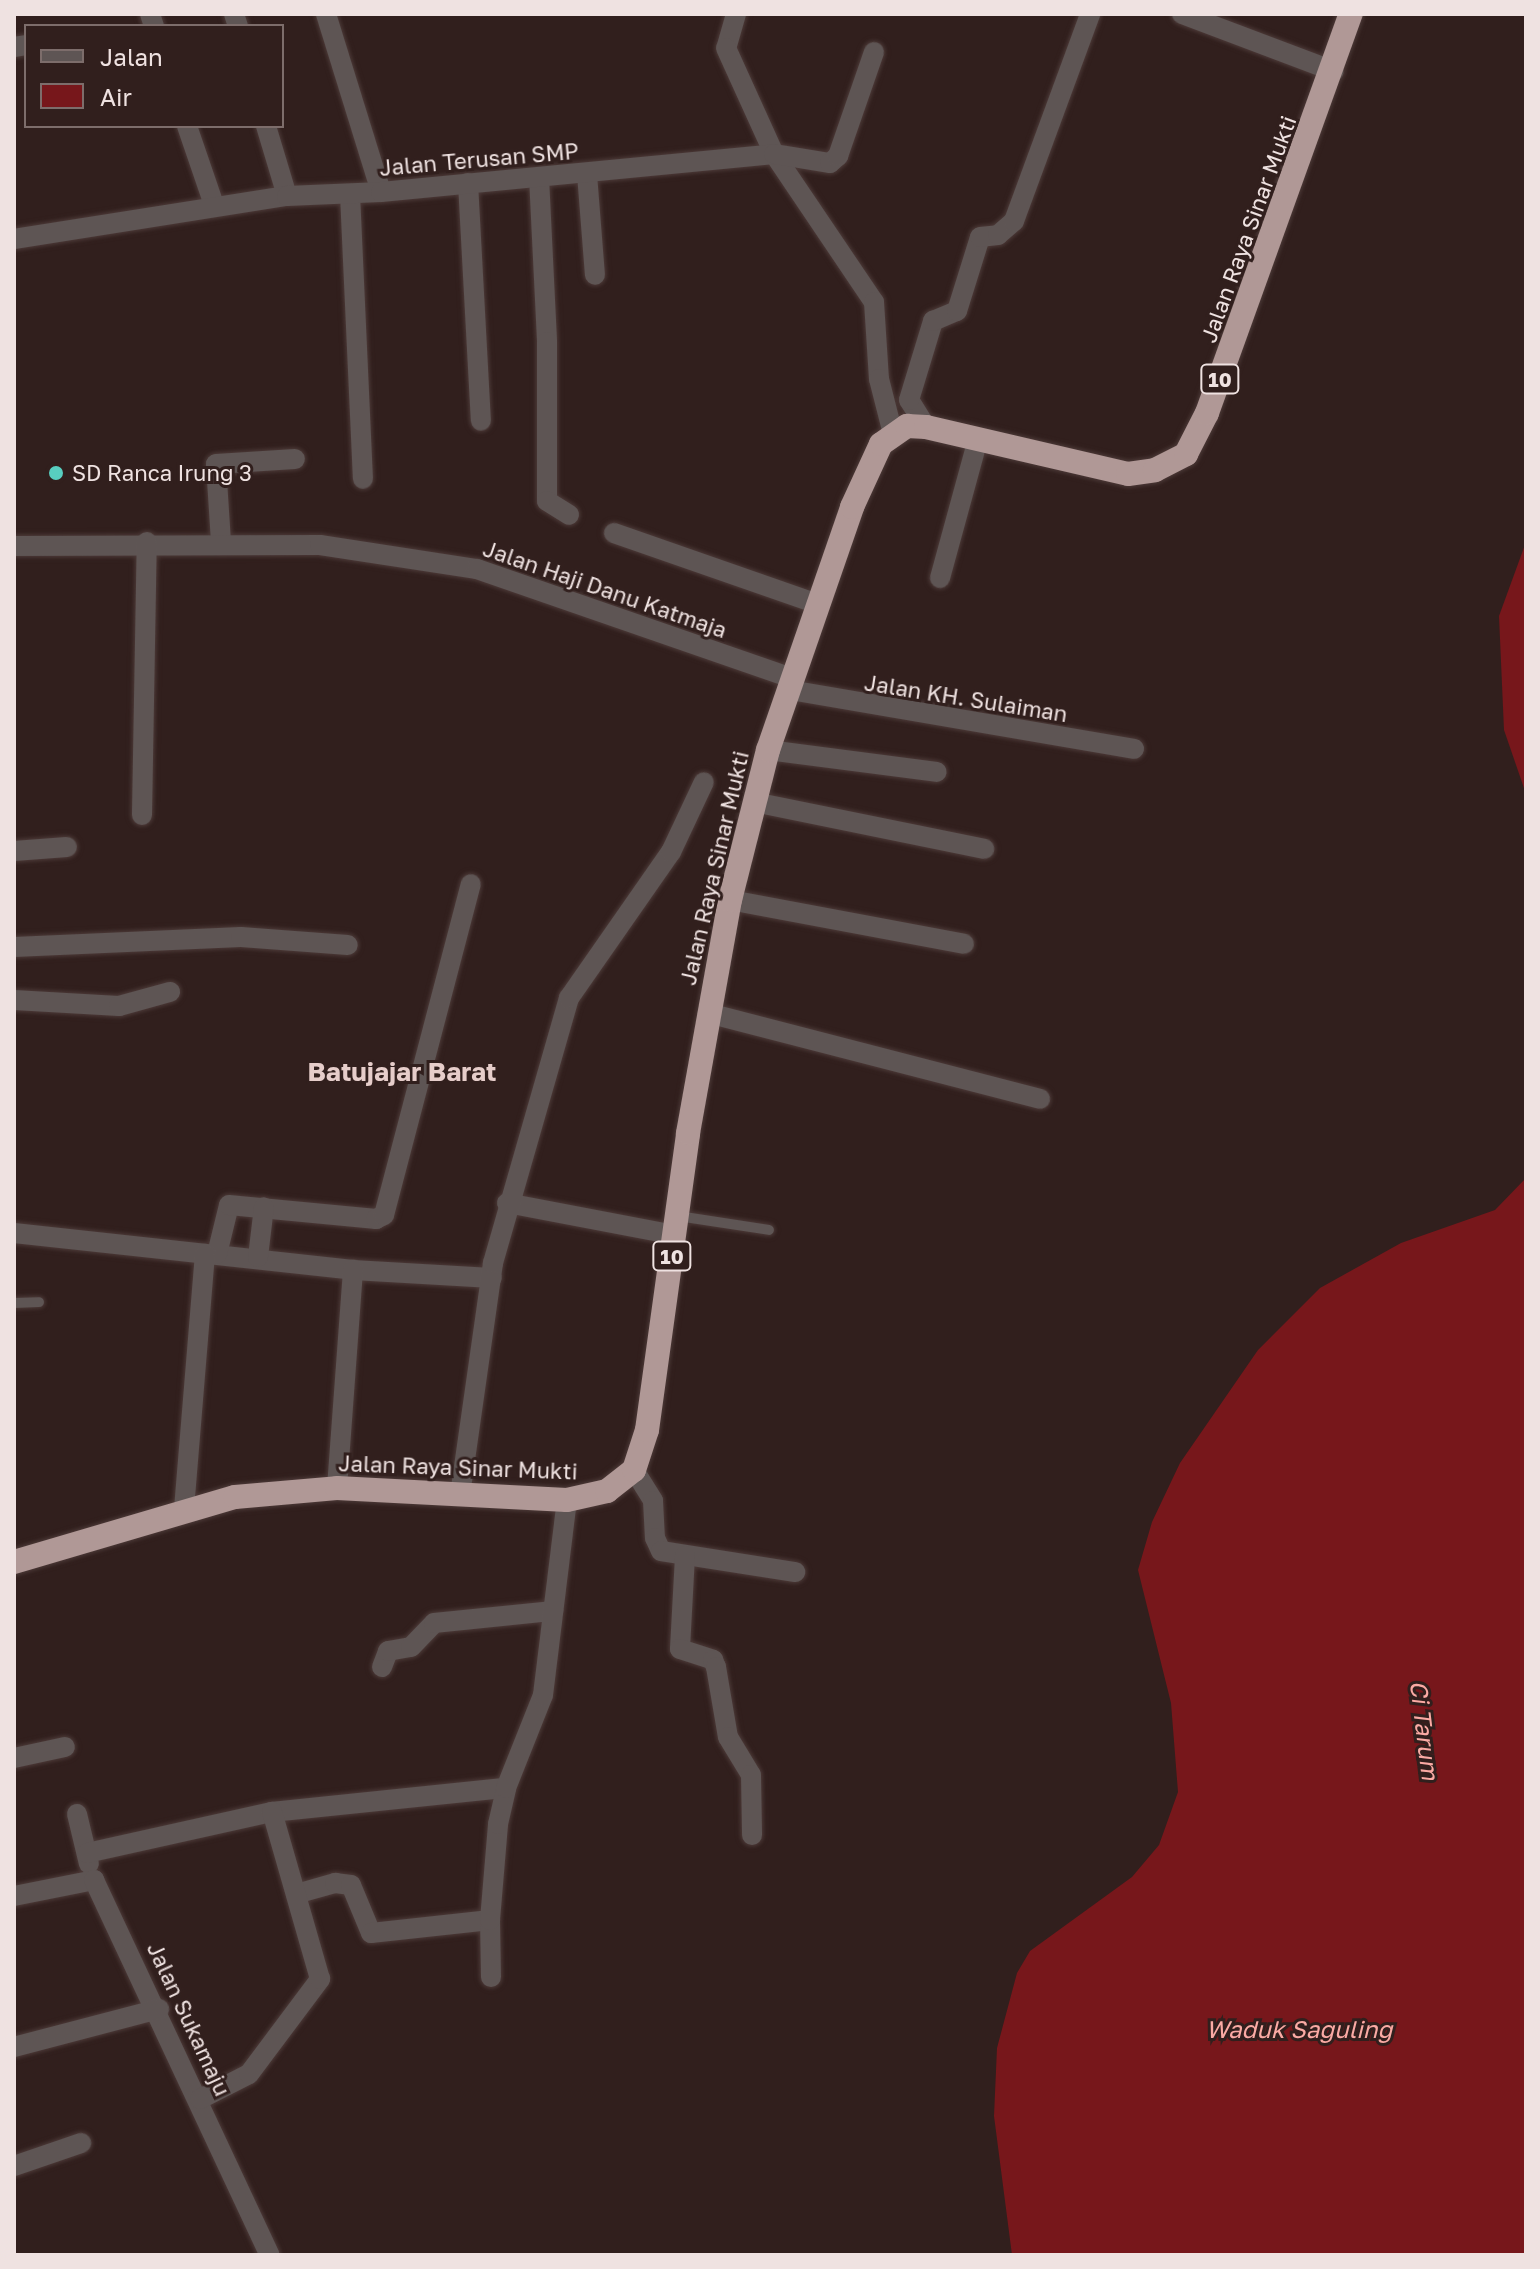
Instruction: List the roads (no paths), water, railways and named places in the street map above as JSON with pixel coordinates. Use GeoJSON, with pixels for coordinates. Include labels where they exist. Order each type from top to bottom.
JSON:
{"type":"FeatureCollection","features":[{"type":"Feature","properties":{"kind":"highway","name":"Jalan Raya Sinar Mukti"},"geometry":{"type":"LineString","coordinates":[[14,1562],[184,1509],[292,1489],[337,1488],[567,1500],[607,1491],[634,1470],[647,1430],[708,1013],[730,900],[768,750],[852,507],[881,444],[907,426],[926,427],[1128,474],[1164,467],[1186,454],[1207,413],[1334,71],[1351,14]]}},
{"type":"Feature","properties":{"kind":"street"},"geometry":{"type":"LineString","coordinates":[[326,14],[381,192]]}},
{"type":"Feature","properties":{"kind":"street"},"geometry":{"type":"LineString","coordinates":[[736,14],[726,48],[774,154],[874,302],[879,379],[893,434]]}},
{"type":"Feature","properties":{"kind":"street"},"geometry":{"type":"LineString","coordinates":[[926,427],[909,400],[933,321],[957,311],[980,237],[998,235],[1014,221],[1090,14]]}},
{"type":"Feature","properties":{"kind":"street"},"geometry":{"type":"LineString","coordinates":[[1182,14],[1212,18],[1334,71]]}},
{"type":"Feature","properties":{"kind":"street","name":"Jalan Terusan SMP"},"geometry":{"type":"LineString","coordinates":[[14,239],[214,205],[287,196],[381,192],[774,154],[833,162],[874,52]]}},
{"type":"Feature","properties":{"kind":"street"},"geometry":{"type":"LineString","coordinates":[[188,128],[214,205]]}},
{"type":"Feature","properties":{"kind":"street"},"geometry":{"type":"LineString","coordinates":[[267,128],[287,196]]}},
{"type":"Feature","properties":{"kind":"street"},"geometry":{"type":"LineString","coordinates":[[587,174],[595,275]]}},
{"type":"Feature","properties":{"kind":"street"},"geometry":{"type":"LineString","coordinates":[[539,177],[547,342],[547,501],[569,515]]}},
{"type":"Feature","properties":{"kind":"street"},"geometry":{"type":"LineString","coordinates":[[468,183],[481,421]]}},
{"type":"Feature","properties":{"kind":"street"},"geometry":{"type":"LineString","coordinates":[[350,194],[363,479]]}},
{"type":"Feature","properties":{"kind":"street"},"geometry":{"type":"LineString","coordinates":[[940,578],[978,439]]}},
{"type":"Feature","properties":{"kind":"street"},"geometry":{"type":"LineString","coordinates":[[221,542],[216,464],[295,459]]}},
{"type":"Feature","properties":{"kind":"street"},"geometry":{"type":"LineString","coordinates":[[614,533],[818,604]]}},
{"type":"Feature","properties":{"kind":"street"},"geometry":{"type":"LineString","coordinates":[[142,815],[147,542]]}},
{"type":"Feature","properties":{"kind":"street","name":"Jalan Haji Danu Katmaja"},"geometry":{"type":"LineString","coordinates":[[14,546],[147,542],[320,545],[477,569],[792,685]]}},
{"type":"Feature","properties":{"kind":"street","name":"Jalan KH. Sulaiman"},"geometry":{"type":"LineString","coordinates":[[792,685],[1134,749]]}},
{"type":"Feature","properties":{"kind":"street"},"geometry":{"type":"LineString","coordinates":[[768,750],[937,772]]}},
{"type":"Feature","properties":{"kind":"street"},"geometry":{"type":"LineString","coordinates":[[460,1495],[492,1278],[507,1203],[569,998],[671,852],[704,782]]}},
{"type":"Feature","properties":{"kind":"street"},"geometry":{"type":"LineString","coordinates":[[754,802],[984,849]]}},
{"type":"Feature","properties":{"kind":"street"},"geometry":{"type":"LineString","coordinates":[[14,851],[67,847]]}},
{"type":"Feature","properties":{"kind":"street"},"geometry":{"type":"LineString","coordinates":[[184,1509],[211,1254],[225,1209],[264,1207],[376,1219],[384,1215],[471,884]]}},
{"type":"Feature","properties":{"kind":"street"},"geometry":{"type":"LineString","coordinates":[[730,900],[964,944]]}},
{"type":"Feature","properties":{"kind":"street"},"geometry":{"type":"LineString","coordinates":[[14,947],[241,937],[348,945]]}},
{"type":"Feature","properties":{"kind":"street"},"geometry":{"type":"LineString","coordinates":[[14,1000],[119,1006],[170,992]]}},
{"type":"Feature","properties":{"kind":"street"},"geometry":{"type":"LineString","coordinates":[[708,1013],[1040,1099]]}},
{"type":"Feature","properties":{"kind":"street"},"geometry":{"type":"LineString","coordinates":[[507,1203],[676,1226]]}},
{"type":"Feature","properties":{"kind":"street"},"geometry":{"type":"LineString","coordinates":[[258,1257],[264,1207]]}},
{"type":"Feature","properties":{"kind":"street"},"geometry":{"type":"LineString","coordinates":[[14,1233],[258,1257],[353,1270],[492,1278]]}},
{"type":"Feature","properties":{"kind":"street"},"geometry":{"type":"LineString","coordinates":[[337,1488],[353,1270]]}},
{"type":"Feature","properties":{"kind":"street"},"geometry":{"type":"LineString","coordinates":[[634,1470],[653,1501],[657,1545],[666,1553],[795,1572]]}},
{"type":"Feature","properties":{"kind":"street"},"geometry":{"type":"LineString","coordinates":[[491,1977],[490,1920],[506,1788],[543,1695],[567,1500]]}},
{"type":"Feature","properties":{"kind":"street"},"geometry":{"type":"LineString","coordinates":[[685,1556],[680,1649],[713,1660],[728,1737],[751,1775],[752,1835]]}},
{"type":"Feature","properties":{"kind":"street"},"geometry":{"type":"LineString","coordinates":[[382,1667],[391,1649],[411,1647],[434,1623],[553,1611]]}},
{"type":"Feature","properties":{"kind":"street"},"geometry":{"type":"LineString","coordinates":[[14,1758],[65,1747]]}},
{"type":"Feature","properties":{"kind":"street"},"geometry":{"type":"LineString","coordinates":[[87,1853],[272,1812],[506,1788]]}},
{"type":"Feature","properties":{"kind":"street"},"geometry":{"type":"LineString","coordinates":[[200,2099],[249,2074],[318,1986],[319,1971],[272,1812]]}},
{"type":"Feature","properties":{"kind":"street","name":"Jalan Sukamaju"},"geometry":{"type":"LineString","coordinates":[[77,1814],[94,1880],[159,2009],[270,2255]]}},
{"type":"Feature","properties":{"kind":"street"},"geometry":{"type":"LineString","coordinates":[[14,1896],[94,1880]]}},
{"type":"Feature","properties":{"kind":"street"},"geometry":{"type":"LineString","coordinates":[[296,1894],[335,1883],[351,1885],[371,1933],[490,1920]]}},
{"type":"Feature","properties":{"kind":"street"},"geometry":{"type":"LineString","coordinates":[[14,2047],[159,2009]]}},
{"type":"Feature","properties":{"kind":"street"},"geometry":{"type":"LineString","coordinates":[[14,2166],[81,2143]]}},
{"type":"Feature","properties":{"kind":"lane"},"geometry":{"type":"LineString","coordinates":[[676,1226],[769,1230]]}},
{"type":"Feature","properties":{"kind":"lane"},"geometry":{"type":"LineString","coordinates":[[14,1303],[39,1302]]}},
{"type":"Feature","properties":{"kind":"water"},"geometry":{"type":"Polygon","coordinates":[[[1526,542],[1526,794],[1504,730],[1499,616],[1526,542]]]}},
{"type":"Feature","properties":{"kind":"water","name":"Waduk Saguling"},"geometry":{"type":"Polygon","coordinates":[[[1526,1178],[1526,2255],[1012,2255],[994,2116],[997,2048],[1017,1973],[1030,1951],[1132,1877],[1159,1845],[1178,1792],[1171,1703],[1138,1570],[1152,1522],[1180,1463],[1258,1350],[1320,1288],[1401,1243],[1495,1210],[1526,1178]]]}},
{"type":"Feature","properties":{"kind":"place","name":"SD Ranca Irung 3"},"geometry":{"type":"Point","coordinates":[56,473]}},
{"type":"Feature","properties":{"kind":"district","name":"Batujajar Barat"},"geometry":{"type":"Point","coordinates":[402,1072]}},
{"type":"Feature","properties":{"kind":"water label","name":"Ci Tarum"},"geometry":{"type":"Point","coordinates":[1425,1730]}}]}
